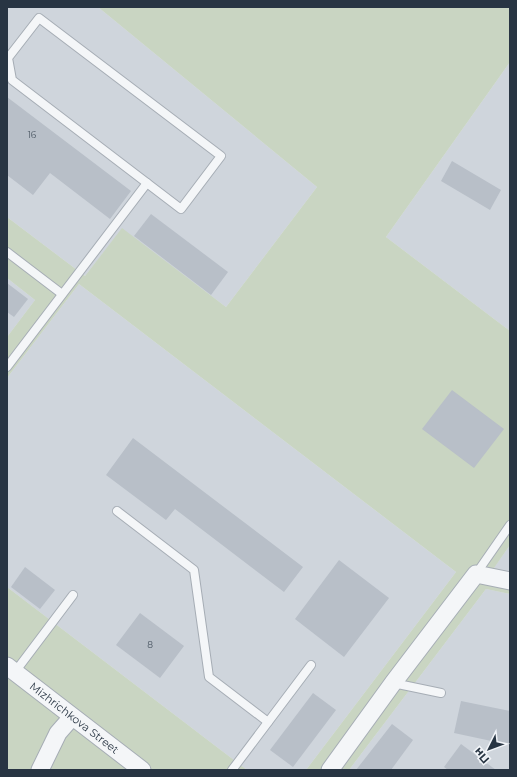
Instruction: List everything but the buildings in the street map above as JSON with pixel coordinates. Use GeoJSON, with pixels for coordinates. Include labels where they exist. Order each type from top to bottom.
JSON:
{"type":"FeatureCollection","features":[{"type":"Feature","properties":{"kind":"street"},"geometry":{"type":"LineString","coordinates":[[330,770],[393,683],[476,574],[510,582]]}},
{"type":"Feature","properties":{"kind":"street","name":"Mizhrichkova Street"},"geometry":{"type":"LineString","coordinates":[[11,669],[142,770]]}},
{"type":"Feature","properties":{"kind":"street"},"geometry":{"type":"LineString","coordinates":[[40,770],[58,733],[72,717]]}},
{"type":"Feature","properties":{"kind":"lane"},"geometry":{"type":"LineString","coordinates":[[38,18],[221,156],[181,209],[147,183],[12,80],[8,58],[38,18]]}},
{"type":"Feature","properties":{"kind":"lane"},"geometry":{"type":"LineString","coordinates":[[7,367],[147,183]]}},
{"type":"Feature","properties":{"kind":"lane"},"geometry":{"type":"LineString","coordinates":[[7,252],[62,294]]}},
{"type":"Feature","properties":{"kind":"lane"},"geometry":{"type":"LineString","coordinates":[[117,511],[194,570],[209,677],[268,722]]}},
{"type":"Feature","properties":{"kind":"lane"},"geometry":{"type":"LineString","coordinates":[[476,574],[510,525]]}},
{"type":"Feature","properties":{"kind":"lane"},"geometry":{"type":"LineString","coordinates":[[11,669],[72,595]]}},
{"type":"Feature","properties":{"kind":"lane"},"geometry":{"type":"LineString","coordinates":[[232,770],[311,665]]}},
{"type":"Feature","properties":{"kind":"lane"},"geometry":{"type":"LineString","coordinates":[[393,683],[441,693]]}},
{"type":"Feature","properties":{"kind":"shaded area"},"geometry":{"type":"Polygon","coordinates":[[[7,7],[98,7],[317,187],[226,307],[122,229],[85,276],[7,217],[7,7]]]}},
{"type":"Feature","properties":{"kind":"shaded area"},"geometry":{"type":"Polygon","coordinates":[[[510,62],[510,331],[386,237],[510,62]]]}},
{"type":"Feature","properties":{"kind":"shaded area"},"geometry":{"type":"Polygon","coordinates":[[[7,278],[35,300],[7,337],[7,278]]]}},
{"type":"Feature","properties":{"kind":"shaded area"},"geometry":{"type":"Polygon","coordinates":[[[79,284],[456,572],[306,770],[247,770],[7,587],[7,378],[79,284]]]}},
{"type":"Feature","properties":{"kind":"shaded area"},"geometry":{"type":"Polygon","coordinates":[[[510,545],[510,572],[493,569],[510,545]]]}},
{"type":"Feature","properties":{"kind":"shaded area"},"geometry":{"type":"Polygon","coordinates":[[[486,589],[510,594],[510,770],[349,770],[486,589]]]}},
{"type":"Feature","properties":{"kind":"green space"},"geometry":{"type":"Polygon","coordinates":[[[98,7],[510,7],[510,62],[386,237],[510,331],[510,545],[494,568],[510,572],[510,594],[486,589],[349,770],[306,770],[456,572],[79,284],[7,378],[7,337],[35,300],[7,278],[7,217],[85,276],[122,228],[226,307],[317,187],[98,7]]]}},
{"type":"Feature","properties":{"kind":"green space"},"geometry":{"type":"Polygon","coordinates":[[[7,587],[247,770],[7,770],[7,587]]]}}]}
